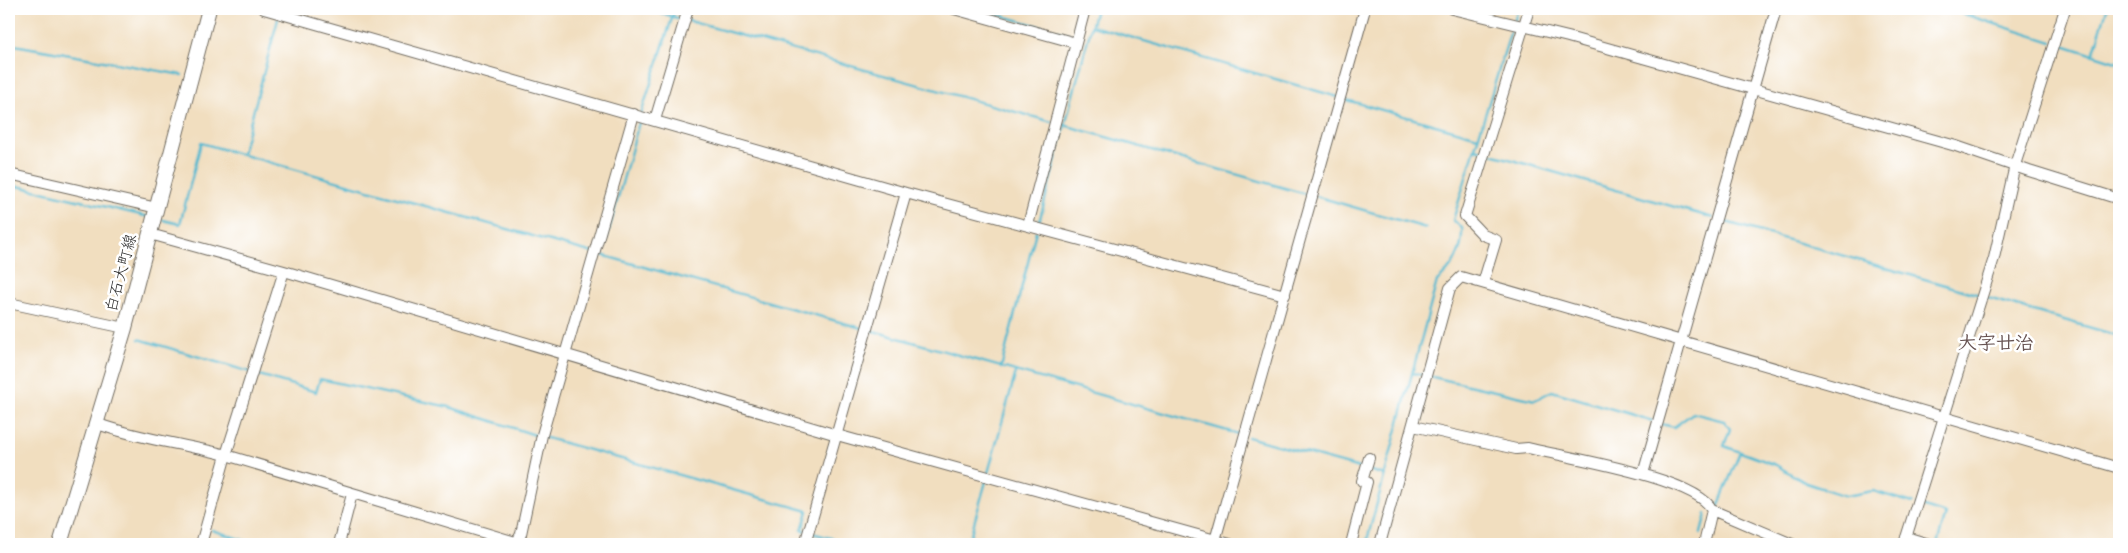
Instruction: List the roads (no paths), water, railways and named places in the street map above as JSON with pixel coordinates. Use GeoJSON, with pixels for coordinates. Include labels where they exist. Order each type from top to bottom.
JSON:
{"type":"FeatureCollection","features":[{"type":"Feature","properties":{"kind":"main road","name":"白石大町線"},"geometry":{"type":"LineString","coordinates":[[60,544],[98,424],[125,328],[209,9]]}},
{"type":"Feature","properties":{"kind":"street"},"geometry":{"type":"LineString","coordinates":[[264,9],[643,116],[906,193],[1285,295]]}},
{"type":"Feature","properties":{"kind":"street"},"geometry":{"type":"LineString","coordinates":[[954,9],[1077,39]]}},
{"type":"Feature","properties":{"kind":"street"},"geometry":{"type":"LineString","coordinates":[[1034,227],[1055,122],[1085,9]]}},
{"type":"Feature","properties":{"kind":"street"},"geometry":{"type":"LineString","coordinates":[[1215,542],[1365,9]]}},
{"type":"Feature","properties":{"kind":"street"},"geometry":{"type":"LineString","coordinates":[[1452,9],[1517,24],[1754,88],[1956,146],[2119,199]]}},
{"type":"Feature","properties":{"kind":"street"},"geometry":{"type":"LineString","coordinates":[[1483,284],[1496,240],[1483,235],[1465,216],[1485,152],[1517,24],[1529,9]]}},
{"type":"Feature","properties":{"kind":"street"},"geometry":{"type":"LineString","coordinates":[[1642,474],[1776,9]]}},
{"type":"Feature","properties":{"kind":"street"},"geometry":{"type":"LineString","coordinates":[[1929,544],[1905,541],[1994,258],[2015,165],[2065,9]]}},
{"type":"Feature","properties":{"kind":"street"},"geometry":{"type":"LineString","coordinates":[[98,424],[226,455],[519,544],[542,437],[595,248],[643,116],[686,16]]}},
{"type":"Feature","properties":{"kind":"street"},"geometry":{"type":"LineString","coordinates":[[9,174],[154,219],[284,271],[837,435],[1215,542],[1230,544]]}},
{"type":"Feature","properties":{"kind":"street"},"geometry":{"type":"LineString","coordinates":[[808,536],[906,193]]}},
{"type":"Feature","properties":{"kind":"street"},"geometry":{"type":"LineString","coordinates":[[201,544],[226,455],[284,271]]}},
{"type":"Feature","properties":{"kind":"street"},"geometry":{"type":"LineString","coordinates":[[1381,543],[1450,288],[1461,277],[2119,468]]}},
{"type":"Feature","properties":{"kind":"street"},"geometry":{"type":"LineString","coordinates":[[9,303],[125,328]]}},
{"type":"Feature","properties":{"kind":"street"},"geometry":{"type":"LineString","coordinates":[[1413,426],[1516,449],[1528,448],[1642,474],[1691,490],[1711,506],[1712,510],[1704,544]]}},
{"type":"Feature","properties":{"kind":"street"},"geometry":{"type":"LineString","coordinates":[[1351,544],[1367,482],[1362,481],[1367,465]]}},
{"type":"Feature","properties":{"kind":"street"},"geometry":{"type":"LineString","coordinates":[[339,544],[352,494]]}},
{"type":"Feature","properties":{"kind":"street"},"geometry":{"type":"LineString","coordinates":[[1712,510],[1792,544]]}},
{"type":"Feature","properties":{"kind":"waterway"},"geometry":{"type":"LineString","coordinates":[[646,9],[681,19]]}},
{"type":"Feature","properties":{"kind":"waterway"},"geometry":{"type":"LineString","coordinates":[[641,114],[675,9]]}},
{"type":"Feature","properties":{"kind":"waterway"},"geometry":{"type":"LineString","coordinates":[[978,9],[1075,36]]}},
{"type":"Feature","properties":{"kind":"waterway"},"geometry":{"type":"LineString","coordinates":[[1038,226],[1096,9]]}},
{"type":"Feature","properties":{"kind":"waterway"},"geometry":{"type":"LineString","coordinates":[[1514,22],[1518,9]]}},
{"type":"Feature","properties":{"kind":"waterway"},"geometry":{"type":"LineString","coordinates":[[1948,9],[2052,42]]}},
{"type":"Feature","properties":{"kind":"waterway"},"geometry":{"type":"LineString","coordinates":[[2093,55],[2107,9]]}},
{"type":"Feature","properties":{"kind":"waterway"},"geometry":{"type":"LineString","coordinates":[[242,154],[278,19]]}},
{"type":"Feature","properties":{"kind":"waterway"},"geometry":{"type":"LineString","coordinates":[[686,20],[1052,122]]}},
{"type":"Feature","properties":{"kind":"waterway"},"geometry":{"type":"LineString","coordinates":[[1092,26],[1338,97]]}},
{"type":"Feature","properties":{"kind":"waterway"},"geometry":{"type":"LineString","coordinates":[[1366,544],[1437,281],[1456,258],[1461,244],[1462,228],[1453,220],[1512,27]]}},
{"type":"Feature","properties":{"kind":"waterway"},"geometry":{"type":"LineString","coordinates":[[2057,43],[2119,63]]}},
{"type":"Feature","properties":{"kind":"waterway"},"geometry":{"type":"LineString","coordinates":[[9,44],[182,75]]}},
{"type":"Feature","properties":{"kind":"waterway"},"geometry":{"type":"LineString","coordinates":[[1343,99],[1478,137]]}},
{"type":"Feature","properties":{"kind":"waterway"},"geometry":{"type":"LineString","coordinates":[[602,255],[640,119]]}},
{"type":"Feature","properties":{"kind":"waterway"},"geometry":{"type":"LineString","coordinates":[[1057,123],[1309,195]]}},
{"type":"Feature","properties":{"kind":"waterway"},"geometry":{"type":"LineString","coordinates":[[159,219],[180,224],[201,143],[593,253]]}},
{"type":"Feature","properties":{"kind":"waterway"},"geometry":{"type":"LineString","coordinates":[[1475,149],[1483,151]]}},
{"type":"Feature","properties":{"kind":"waterway"},"geometry":{"type":"LineString","coordinates":[[1488,153],[1713,218]]}},
{"type":"Feature","properties":{"kind":"waterway"},"geometry":{"type":"LineString","coordinates":[[9,184],[149,217]]}},
{"type":"Feature","properties":{"kind":"waterway"},"geometry":{"type":"LineString","coordinates":[[9,215],[16,186]]}},
{"type":"Feature","properties":{"kind":"waterway"},"geometry":{"type":"LineString","coordinates":[[1315,196],[1426,228]]}},
{"type":"Feature","properties":{"kind":"waterway"},"geometry":{"type":"LineString","coordinates":[[1719,220],[1980,295]]}},
{"type":"Feature","properties":{"kind":"waterway"},"geometry":{"type":"LineString","coordinates":[[1001,368],[1036,231]]}},
{"type":"Feature","properties":{"kind":"waterway"},"geometry":{"type":"LineString","coordinates":[[598,254],[865,329]]}},
{"type":"Feature","properties":{"kind":"waterway"},"geometry":{"type":"LineString","coordinates":[[1985,297],[2119,336]]}},
{"type":"Feature","properties":{"kind":"waterway"},"geometry":{"type":"LineString","coordinates":[[870,330],[1242,435]]}},
{"type":"Feature","properties":{"kind":"waterway"},"geometry":{"type":"LineString","coordinates":[[139,339],[250,372]]}},
{"type":"Feature","properties":{"kind":"waterway"},"geometry":{"type":"LineString","coordinates":[[988,473],[1016,372]]}},
{"type":"Feature","properties":{"kind":"waterway"},"geometry":{"type":"LineString","coordinates":[[1412,373],[1423,375]]}},
{"type":"Feature","properties":{"kind":"waterway"},"geometry":{"type":"LineString","coordinates":[[256,374],[316,392],[320,379],[449,407],[538,436]]}},
{"type":"Feature","properties":{"kind":"waterway"},"geometry":{"type":"LineString","coordinates":[[1428,376],[1535,400],[1552,391],[1656,422]]}},
{"type":"Feature","properties":{"kind":"waterway"},"geometry":{"type":"LineString","coordinates":[[1661,424],[1674,427],[1693,413],[1724,421],[1730,429],[1724,446],[1776,465],[1806,483],[1846,496],[1873,491],[1913,503]]}},
{"type":"Feature","properties":{"kind":"waterway"},"geometry":{"type":"LineString","coordinates":[[543,437],[808,511],[802,530],[807,531]]}},
{"type":"Feature","properties":{"kind":"waterway"},"geometry":{"type":"LineString","coordinates":[[1248,437],[1363,469]]}},
{"type":"Feature","properties":{"kind":"waterway"},"geometry":{"type":"LineString","coordinates":[[1718,507],[1740,452]]}},
{"type":"Feature","properties":{"kind":"waterway"},"geometry":{"type":"LineString","coordinates":[[1368,470],[1385,475]]}},
{"type":"Feature","properties":{"kind":"waterway"},"geometry":{"type":"LineString","coordinates":[[968,544],[987,478]]}},
{"type":"Feature","properties":{"kind":"waterway"},"geometry":{"type":"LineString","coordinates":[[1918,505],[1946,514],[1937,544]]}},
{"type":"Feature","properties":{"kind":"waterway"},"geometry":{"type":"LineString","coordinates":[[1701,533],[1706,514]]}},
{"type":"Feature","properties":{"kind":"waterway"},"geometry":{"type":"LineString","coordinates":[[212,530],[255,544]]}},
{"type":"Feature","properties":{"kind":"waterway"},"geometry":{"type":"LineString","coordinates":[[812,533],[853,544]]}},
{"type":"Feature","properties":{"kind":"waterway"},"geometry":{"type":"LineString","coordinates":[[1366,542],[1374,544]]}},
{"type":"Feature","properties":{"kind":"district","name":"大字廿治"},"geometry":{"type":"Point","coordinates":[1996,343]}}]}
